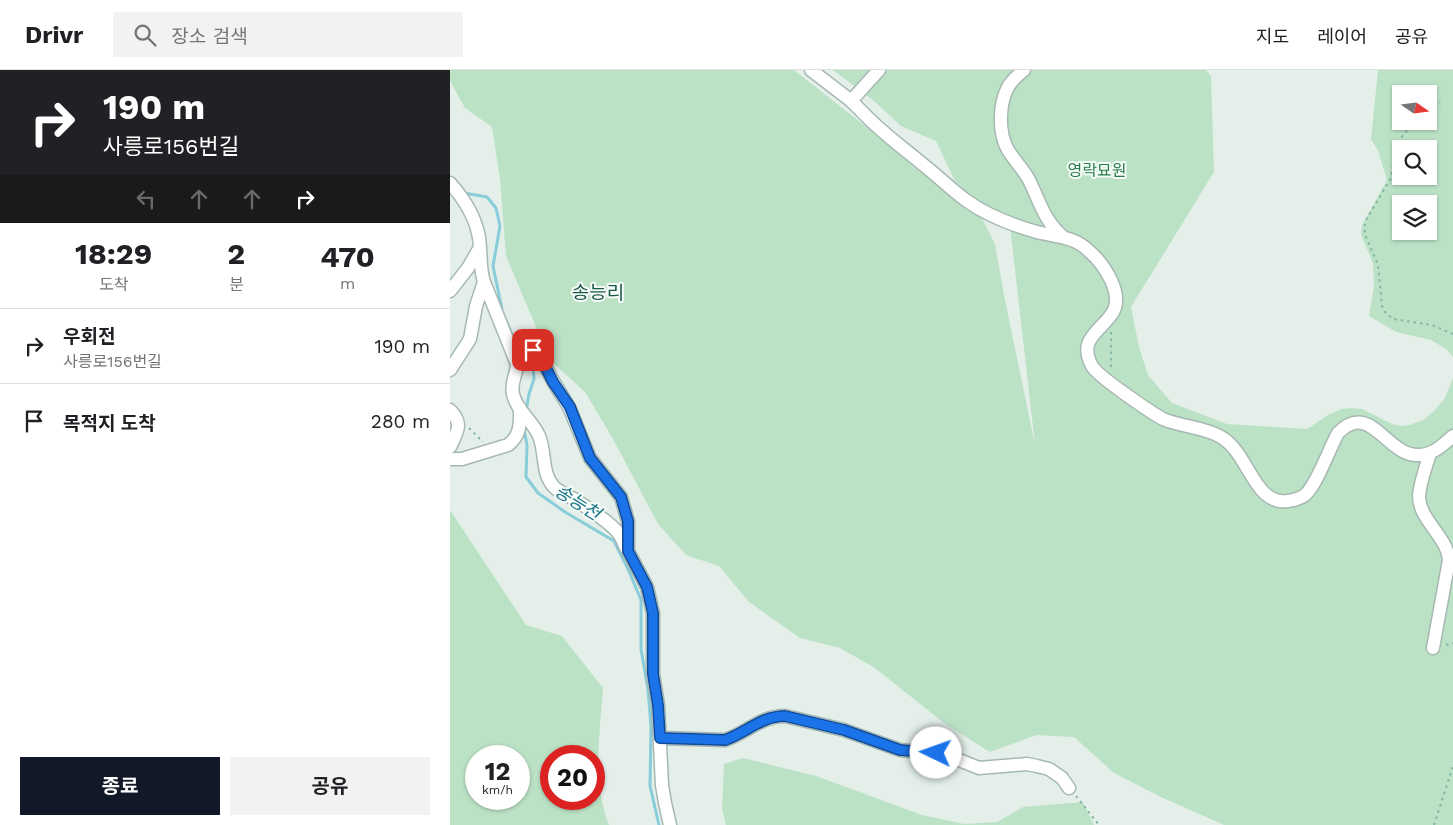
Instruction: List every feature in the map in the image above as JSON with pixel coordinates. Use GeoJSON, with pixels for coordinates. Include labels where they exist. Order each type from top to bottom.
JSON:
{"type":"FeatureCollection","features":[{"type":"Feature","properties":{"kind":"street"},"geometry":{"type":"LineString","coordinates":[[811,70],[851,101],[881,130],[967,201],[1015,226],[1073,240],[1089,250],[1113,284],[1116,299],[1112,315],[1093,333],[1088,342],[1087,349],[1091,365],[1096,372],[1162,418],[1222,438],[1230,443],[1262,491],[1276,502],[1297,500],[1305,494],[1312,486],[1338,433],[1345,426],[1353,422],[1366,424],[1403,451],[1411,455],[1421,456],[1430,453],[1449,440],[1453,427]]}},
{"type":"Feature","properties":{"kind":"street"},"geometry":{"type":"LineString","coordinates":[[851,101],[879,70]]}},
{"type":"Feature","properties":{"kind":"street"},"geometry":{"type":"LineString","coordinates":[[1024,70],[1012,82],[1004,98],[1002,134],[1008,151],[1028,179],[1051,226],[1063,237]]}},
{"type":"Feature","properties":{"kind":"street"},"geometry":{"type":"LineString","coordinates":[[450,183],[465,201],[475,224],[484,282],[517,364],[517,371],[513,379],[513,394],[522,411],[538,433],[547,475],[555,488],[577,501],[614,528],[647,587],[652,606],[653,674],[658,705],[663,794],[670,825]]}},
{"type":"Feature","properties":{"kind":"street"},"geometry":{"type":"LineString","coordinates":[[450,290],[468,268],[480,247]]}},
{"type":"Feature","properties":{"kind":"street"},"geometry":{"type":"LineString","coordinates":[[450,370],[470,338],[476,306],[484,282]]}},
{"type":"Feature","properties":{"kind":"street"},"geometry":{"type":"LineString","coordinates":[[510,343],[523,344],[533,350],[542,360],[553,382],[570,407],[590,458],[621,497],[628,521],[628,551]]}},
{"type":"Feature","properties":{"kind":"street"},"geometry":{"type":"LineString","coordinates":[[450,459],[462,459],[508,445],[518,436],[522,411]]}},
{"type":"Feature","properties":{"kind":"street"},"geometry":{"type":"LineString","coordinates":[[450,447],[459,424],[454,414]]}},
{"type":"Feature","properties":{"kind":"street"},"geometry":{"type":"LineString","coordinates":[[1430,453],[1423,477],[1420,502],[1424,512],[1448,550],[1449,560],[1433,648]]}},
{"type":"Feature","properties":{"kind":"street"},"geometry":{"type":"LineString","coordinates":[[660,738],[725,740],[758,722],[785,716],[844,730],[900,750],[944,754],[979,768],[1027,764],[1049,769],[1062,778],[1069,788]]}},
{"type":"Feature","properties":{"kind":"path"},"geometry":{"type":"LineString","coordinates":[[1408,130],[1397,144],[1394,152],[1391,178],[1366,220],[1364,228],[1378,265],[1382,306],[1385,312],[1393,319],[1432,325],[1453,334]]}},
{"type":"Feature","properties":{"kind":"path"},"geometry":{"type":"LineString","coordinates":[[1111,330],[1111,369],[1114,386]]}},
{"type":"Feature","properties":{"kind":"path"},"geometry":{"type":"LineString","coordinates":[[454,414],[492,450]]}},
{"type":"Feature","properties":{"kind":"path"},"geometry":{"type":"LineString","coordinates":[[1434,825],[1453,766]]}},
{"type":"Feature","properties":{"kind":"path"},"geometry":{"type":"LineString","coordinates":[[1069,788],[1099,825]]}},
{"type":"Feature","properties":{"kind":"green space","name":"영락묘원"},"geometry":{"type":"Polygon","coordinates":[[[450,70],[794,70],[982,218],[995,244],[1035,445],[1009,217],[974,198],[955,181],[936,141],[901,126],[874,101],[833,70],[1206,70],[1211,76],[1214,172],[1131,307],[1139,347],[1148,375],[1172,403],[1227,424],[1307,429],[1341,409],[1353,408],[1362,409],[1392,424],[1410,425],[1423,420],[1433,412],[1445,398],[1453,378],[1453,825],[1224,825],[1161,797],[1114,773],[1074,737],[1036,735],[990,752],[944,723],[875,668],[840,648],[800,638],[749,602],[719,566],[686,555],[658,524],[613,439],[585,392],[550,360],[506,256],[500,179],[492,127],[465,108],[450,81],[450,70]]]}},
{"type":"Feature","properties":{"kind":"green space"},"geometry":{"type":"Polygon","coordinates":[[[1378,70],[1453,70],[1453,357],[1446,349],[1431,340],[1396,332],[1369,316],[1374,286],[1373,263],[1361,235],[1362,225],[1387,180],[1378,151],[1371,139],[1378,70]]]}},
{"type":"Feature","properties":{"kind":"green space"},"geometry":{"type":"Polygon","coordinates":[[[450,510],[526,625],[562,636],[603,688],[599,745],[540,745],[540,810],[604,810],[609,825],[450,825],[450,510]]]}},
{"type":"Feature","properties":{"kind":"green space"},"geometry":{"type":"Polygon","coordinates":[[[743,758],[816,776],[922,815],[964,824],[997,822],[1023,807],[1083,802],[1094,825],[726,825],[722,808],[724,764],[743,758]]]}},
{"type":"Feature","properties":{"kind":"waterway","name":"송능천"},"geometry":{"type":"LineString","coordinates":[[464,193],[487,197],[496,208],[500,226],[493,266],[502,309]]}},
{"type":"Feature","properties":{"kind":"waterway","name":"송능천"},"geometry":{"type":"LineString","coordinates":[[506,320],[512,335]]}},
{"type":"Feature","properties":{"kind":"waterway","name":"송능천"},"geometry":{"type":"LineString","coordinates":[[518,350],[533,368],[534,379],[526,411]]}},
{"type":"Feature","properties":{"kind":"waterway","name":"송능천"},"geometry":{"type":"LineString","coordinates":[[524,430],[527,445],[526,477],[538,493],[565,512],[614,541],[641,600],[641,649],[648,690],[651,726],[650,786],[659,825]]}},
{"type":"Feature","properties":{"kind":"district","name":"송능리"},"geometry":{"type":"Point","coordinates":[598,292]}},
{"type":"Feature","properties":{"kind":"route"},"geometry":{"type":"LineString","coordinates":[[533,350],[542,360],[553,382],[570,407],[590,458],[621,497],[628,521],[628,551],[647,587],[653,613],[652,661],[660,738],[725,740],[758,722],[785,716],[844,730],[900,750],[936,753]]}}]}
